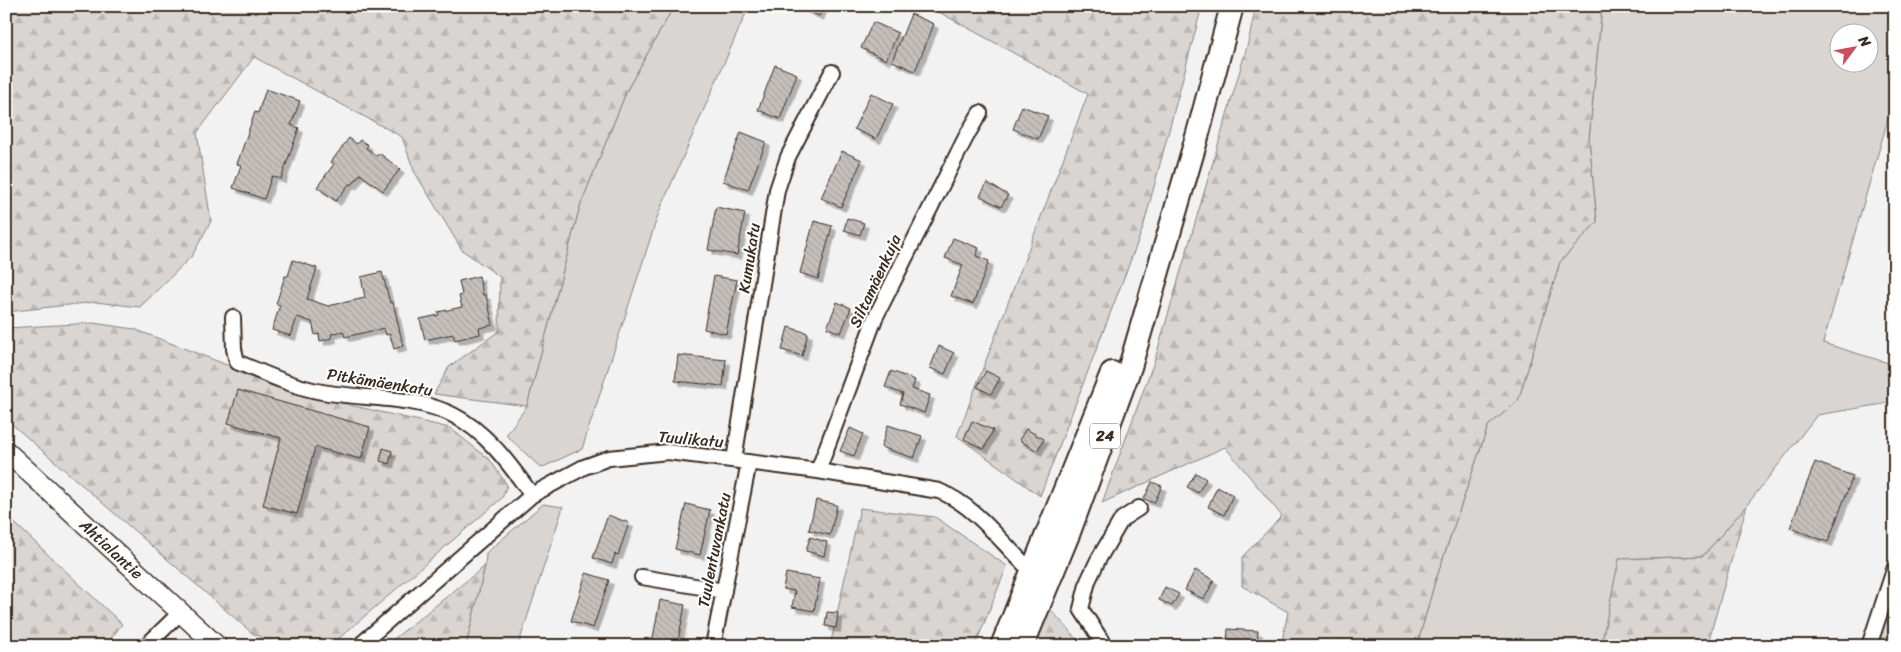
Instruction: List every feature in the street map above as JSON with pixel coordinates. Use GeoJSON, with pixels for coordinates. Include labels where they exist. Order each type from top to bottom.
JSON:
{"type":"FeatureCollection","features":[{"type":"Feature","properties":{"kind":"highway","name":"24"},"geometry":{"type":"LineString","coordinates":[[1022,646],[1069,532],[1130,367],[1153,293],[1232,6]]}},
{"type":"Feature","properties":{"kind":"highway","name":"24"},"geometry":{"type":"LineString","coordinates":[[1002,646],[1172,220]]}},
{"type":"Feature","properties":{"kind":"main road","name":"Ahtialantie"},"geometry":{"type":"LineString","coordinates":[[6,451],[217,646]]}},
{"type":"Feature","properties":{"kind":"street","name":"Kumukatu"},"geometry":{"type":"LineString","coordinates":[[734,460],[777,190],[788,158],[832,72]]}},
{"type":"Feature","properties":{"kind":"street","name":"Siltamäenkuja"},"geometry":{"type":"LineString","coordinates":[[818,471],[875,318],[967,134],[980,113]]}},
{"type":"Feature","properties":{"kind":"street","name":"Pitkämäenkatu"},"geometry":{"type":"LineString","coordinates":[[233,317],[234,349],[237,362],[266,375],[321,392],[412,403],[452,414],[476,430],[495,447],[532,495]]}},
{"type":"Feature","properties":{"kind":"street","name":"Tuulikatu"},"geometry":{"type":"LineString","coordinates":[[359,646],[532,495],[584,467],[609,458],[668,452],[818,471],[939,491],[954,497],[970,509],[1024,564]]}},
{"type":"Feature","properties":{"kind":"street","name":"Tuulentuvankatu"},"geometry":{"type":"LineString","coordinates":[[712,646],[749,462]]}},
{"type":"Feature","properties":{"kind":"street"},"geometry":{"type":"LineString","coordinates":[[1105,646],[1081,609],[1088,581],[1098,560],[1122,519],[1139,508]]}},
{"type":"Feature","properties":{"kind":"street"},"geometry":{"type":"LineString","coordinates":[[1869,646],[1895,567]]}},
{"type":"Feature","properties":{"kind":"street"},"geometry":{"type":"LineString","coordinates":[[642,577],[724,592]]}},
{"type":"Feature","properties":{"kind":"street"},"geometry":{"type":"LineString","coordinates":[[146,646],[181,612]]}},
{"type":"Feature","properties":{"kind":"green space"},"geometry":{"type":"Polygon","coordinates":[[[6,6],[674,6],[627,90],[580,206],[527,406],[434,394],[449,367],[499,331],[500,277],[462,250],[414,171],[402,137],[254,57],[197,133],[211,221],[192,256],[140,307],[95,302],[6,312],[6,6]]]}},
{"type":"Feature","properties":{"kind":"green space"},"geometry":{"type":"Polygon","coordinates":[[[674,6],[749,6],[659,212],[582,449],[541,468],[506,435],[527,406],[580,206],[627,90],[674,6]]]}},
{"type":"Feature","properties":{"kind":"green space"},"geometry":{"type":"Polygon","coordinates":[[[928,6],[1202,6],[1143,228],[1040,496],[957,436],[1088,94],[928,6]]]}},
{"type":"Feature","properties":{"kind":"green space"},"geometry":{"type":"Polygon","coordinates":[[[1256,6],[1602,6],[1589,139],[1597,222],[1560,262],[1518,401],[1488,426],[1434,585],[1417,646],[1281,646],[1288,612],[1242,586],[1242,557],[1282,516],[1225,447],[1102,503],[1155,359],[1248,43],[1256,6]]]}},
{"type":"Feature","properties":{"kind":"green space"},"geometry":{"type":"Polygon","coordinates":[[[1602,6],[1895,6],[1895,95],[1823,343],[1895,365],[1895,402],[1817,415],[1747,505],[1703,556],[1620,559],[1601,646],[1417,646],[1434,585],[1488,426],[1518,401],[1560,262],[1597,222],[1589,139],[1602,6]]]}},
{"type":"Feature","properties":{"kind":"green space"},"geometry":{"type":"Polygon","coordinates":[[[93,323],[134,329],[302,394],[450,428],[490,460],[507,485],[502,498],[330,646],[281,646],[252,633],[6,419],[6,328],[93,323]]]}},
{"type":"Feature","properties":{"kind":"green space"},"geometry":{"type":"Polygon","coordinates":[[[543,504],[563,507],[518,646],[466,646],[485,566],[486,553],[543,504]]]}},
{"type":"Feature","properties":{"kind":"green space"},"geometry":{"type":"Polygon","coordinates":[[[1747,505],[1707,646],[1601,646],[1619,559],[1703,556],[1747,505]]]}},
{"type":"Feature","properties":{"kind":"green space"},"geometry":{"type":"Polygon","coordinates":[[[860,508],[935,517],[1007,566],[975,646],[830,646],[860,508]]]}},
{"type":"Feature","properties":{"kind":"green space"},"geometry":{"type":"Polygon","coordinates":[[[6,515],[122,624],[105,646],[6,646],[6,515]]]}},
{"type":"Feature","properties":{"kind":"green space"},"geometry":{"type":"Polygon","coordinates":[[[485,566],[466,646],[385,646],[485,566]]]}},
{"type":"Feature","properties":{"kind":"green space"},"geometry":{"type":"Polygon","coordinates":[[[1895,585],[1895,646],[1875,646],[1895,585]]]}},
{"type":"Feature","properties":{"kind":"green space"},"geometry":{"type":"Polygon","coordinates":[[[1045,603],[1083,646],[1028,646],[1045,603]]]}},
{"type":"Feature","properties":{"kind":"building"},"geometry":{"type":"Polygon","coordinates":[[[798,6],[823,6],[819,16],[798,6]]]}},
{"type":"Feature","properties":{"kind":"building"},"geometry":{"type":"Polygon","coordinates":[[[911,14],[934,24],[915,71],[892,61],[911,14]]]}},
{"type":"Feature","properties":{"kind":"building"},"geometry":{"type":"Polygon","coordinates":[[[873,22],[898,33],[886,60],[861,48],[873,22]]]}},
{"type":"Feature","properties":{"kind":"building"},"geometry":{"type":"Polygon","coordinates":[[[775,65],[797,74],[780,119],[758,110],[775,65]]]}},
{"type":"Feature","properties":{"kind":"building"},"geometry":{"type":"Polygon","coordinates":[[[266,89],[300,101],[291,125],[299,128],[281,179],[272,176],[264,199],[233,188],[241,165],[237,164],[255,112],[258,113],[266,89]]]}},
{"type":"Feature","properties":{"kind":"building"},"geometry":{"type":"Polygon","coordinates":[[[871,93],[893,104],[876,139],[854,129],[871,93]]]}},
{"type":"Feature","properties":{"kind":"building"},"geometry":{"type":"Polygon","coordinates":[[[1022,106],[1048,116],[1038,139],[1013,129],[1022,106]]]}},
{"type":"Feature","properties":{"kind":"building"},"geometry":{"type":"Polygon","coordinates":[[[741,132],[766,142],[748,190],[723,181],[741,132]]]}},
{"type":"Feature","properties":{"kind":"building"},"geometry":{"type":"Polygon","coordinates":[[[349,138],[357,144],[360,140],[368,145],[366,148],[377,156],[379,153],[400,169],[383,191],[360,174],[336,201],[317,187],[334,164],[331,162],[349,138]]]}},
{"type":"Feature","properties":{"kind":"building"},"geometry":{"type":"Polygon","coordinates":[[[842,151],[862,160],[841,207],[821,198],[842,151]]]}},
{"type":"Feature","properties":{"kind":"building"},"geometry":{"type":"Polygon","coordinates":[[[987,183],[1008,195],[1001,207],[980,196],[987,183]]]}},
{"type":"Feature","properties":{"kind":"building"},"geometry":{"type":"Polygon","coordinates":[[[716,207],[745,213],[737,255],[708,250],[716,207]]]}},
{"type":"Feature","properties":{"kind":"building"},"geometry":{"type":"Polygon","coordinates":[[[847,218],[864,223],[860,235],[844,230],[847,218]]]}},
{"type":"Feature","properties":{"kind":"building"},"geometry":{"type":"Polygon","coordinates":[[[814,221],[832,226],[818,279],[800,273],[814,221]]]}},
{"type":"Feature","properties":{"kind":"building"},"geometry":{"type":"Polygon","coordinates":[[[953,238],[979,248],[976,256],[989,261],[973,304],[951,296],[963,265],[945,258],[953,238]]]}},
{"type":"Feature","properties":{"kind":"building"},"geometry":{"type":"Polygon","coordinates":[[[293,260],[317,268],[307,299],[328,306],[365,298],[361,277],[382,272],[390,303],[393,302],[403,346],[394,349],[390,334],[386,335],[384,328],[345,337],[343,331],[331,334],[332,338],[320,341],[319,334],[315,335],[312,322],[297,317],[291,336],[272,330],[280,305],[276,304],[285,276],[288,276],[293,260]]]}},
{"type":"Feature","properties":{"kind":"building"},"geometry":{"type":"Polygon","coordinates":[[[479,276],[483,295],[486,295],[493,325],[479,328],[480,334],[455,340],[453,334],[425,340],[420,319],[439,315],[438,312],[462,307],[459,296],[462,295],[459,281],[479,276]]]}},
{"type":"Feature","properties":{"kind":"building"},"geometry":{"type":"Polygon","coordinates":[[[714,276],[737,280],[726,334],[704,329],[714,276]]]}},
{"type":"Feature","properties":{"kind":"building"},"geometry":{"type":"Polygon","coordinates":[[[837,302],[851,308],[841,333],[827,328],[837,302]]]}},
{"type":"Feature","properties":{"kind":"building"},"geometry":{"type":"Polygon","coordinates":[[[788,327],[808,333],[802,356],[782,350],[788,327]]]}},
{"type":"Feature","properties":{"kind":"building"},"geometry":{"type":"Polygon","coordinates":[[[939,346],[954,353],[945,374],[930,368],[939,346]]]}},
{"type":"Feature","properties":{"kind":"building"},"geometry":{"type":"Polygon","coordinates":[[[678,355],[726,360],[723,386],[675,381],[678,355]]]}},
{"type":"Feature","properties":{"kind":"building"},"geometry":{"type":"Polygon","coordinates":[[[891,371],[915,380],[912,389],[930,395],[924,413],[900,404],[903,394],[885,387],[891,371]]]}},
{"type":"Feature","properties":{"kind":"building"},"geometry":{"type":"Polygon","coordinates":[[[986,371],[1000,378],[991,394],[977,387],[986,371]]]}},
{"type":"Feature","properties":{"kind":"building"},"geometry":{"type":"Polygon","coordinates":[[[238,390],[370,427],[361,459],[315,447],[297,514],[263,505],[281,438],[228,423],[238,390]]]}},
{"type":"Feature","properties":{"kind":"building"},"geometry":{"type":"Polygon","coordinates":[[[972,421],[993,430],[984,449],[964,439],[972,421]]]}},
{"type":"Feature","properties":{"kind":"building"},"geometry":{"type":"Polygon","coordinates":[[[888,425],[922,436],[914,458],[881,447],[888,425]]]}},
{"type":"Feature","properties":{"kind":"building"},"geometry":{"type":"Polygon","coordinates":[[[850,428],[863,434],[854,456],[840,451],[850,428]]]}},
{"type":"Feature","properties":{"kind":"building"},"geometry":{"type":"Polygon","coordinates":[[[1026,429],[1044,439],[1037,451],[1019,440],[1026,429]]]}},
{"type":"Feature","properties":{"kind":"building"},"geometry":{"type":"Polygon","coordinates":[[[383,448],[392,451],[389,464],[380,461],[383,448]]]}},
{"type":"Feature","properties":{"kind":"building"},"geometry":{"type":"Polygon","coordinates":[[[1815,462],[1853,476],[1828,542],[1790,528],[1815,462]]]}},
{"type":"Feature","properties":{"kind":"building"},"geometry":{"type":"Polygon","coordinates":[[[1196,473],[1206,479],[1198,493],[1187,487],[1196,473]]]}},
{"type":"Feature","properties":{"kind":"building"},"geometry":{"type":"Polygon","coordinates":[[[1152,482],[1162,486],[1154,503],[1144,499],[1152,482]]]}},
{"type":"Feature","properties":{"kind":"building"},"geometry":{"type":"Polygon","coordinates":[[[1217,487],[1233,495],[1224,515],[1208,507],[1217,487]]]}},
{"type":"Feature","properties":{"kind":"building"},"geometry":{"type":"Polygon","coordinates":[[[816,500],[837,505],[830,535],[809,530],[816,500]]]}},
{"type":"Feature","properties":{"kind":"building"},"geometry":{"type":"Polygon","coordinates":[[[686,504],[710,510],[700,555],[675,549],[686,504]]]}},
{"type":"Feature","properties":{"kind":"building"},"geometry":{"type":"Polygon","coordinates":[[[608,515],[629,523],[618,555],[615,554],[612,564],[593,558],[608,515]]]}},
{"type":"Feature","properties":{"kind":"building"},"geometry":{"type":"Polygon","coordinates":[[[810,537],[827,542],[824,556],[806,551],[810,537]]]}},
{"type":"Feature","properties":{"kind":"building"},"geometry":{"type":"Polygon","coordinates":[[[1195,570],[1214,580],[1204,599],[1185,590],[1195,570]]]}},
{"type":"Feature","properties":{"kind":"building"},"geometry":{"type":"Polygon","coordinates":[[[586,573],[609,580],[593,628],[571,621],[586,573]]]}},
{"type":"Feature","properties":{"kind":"building"},"geometry":{"type":"Polygon","coordinates":[[[786,573],[820,579],[814,611],[792,607],[795,591],[783,589],[786,573]]]}},
{"type":"Feature","properties":{"kind":"building"},"geometry":{"type":"Polygon","coordinates":[[[1165,587],[1179,594],[1172,606],[1159,600],[1165,587]]]}},
{"type":"Feature","properties":{"kind":"building"},"geometry":{"type":"Polygon","coordinates":[[[660,600],[685,605],[677,646],[652,643],[660,600]]]}},
{"type":"Feature","properties":{"kind":"building"},"geometry":{"type":"Polygon","coordinates":[[[827,612],[838,613],[836,628],[825,626],[827,612]]]}},
{"type":"Feature","properties":{"kind":"building"},"geometry":{"type":"Polygon","coordinates":[[[1228,629],[1258,631],[1257,646],[1227,646],[1228,629]]]}}]}
